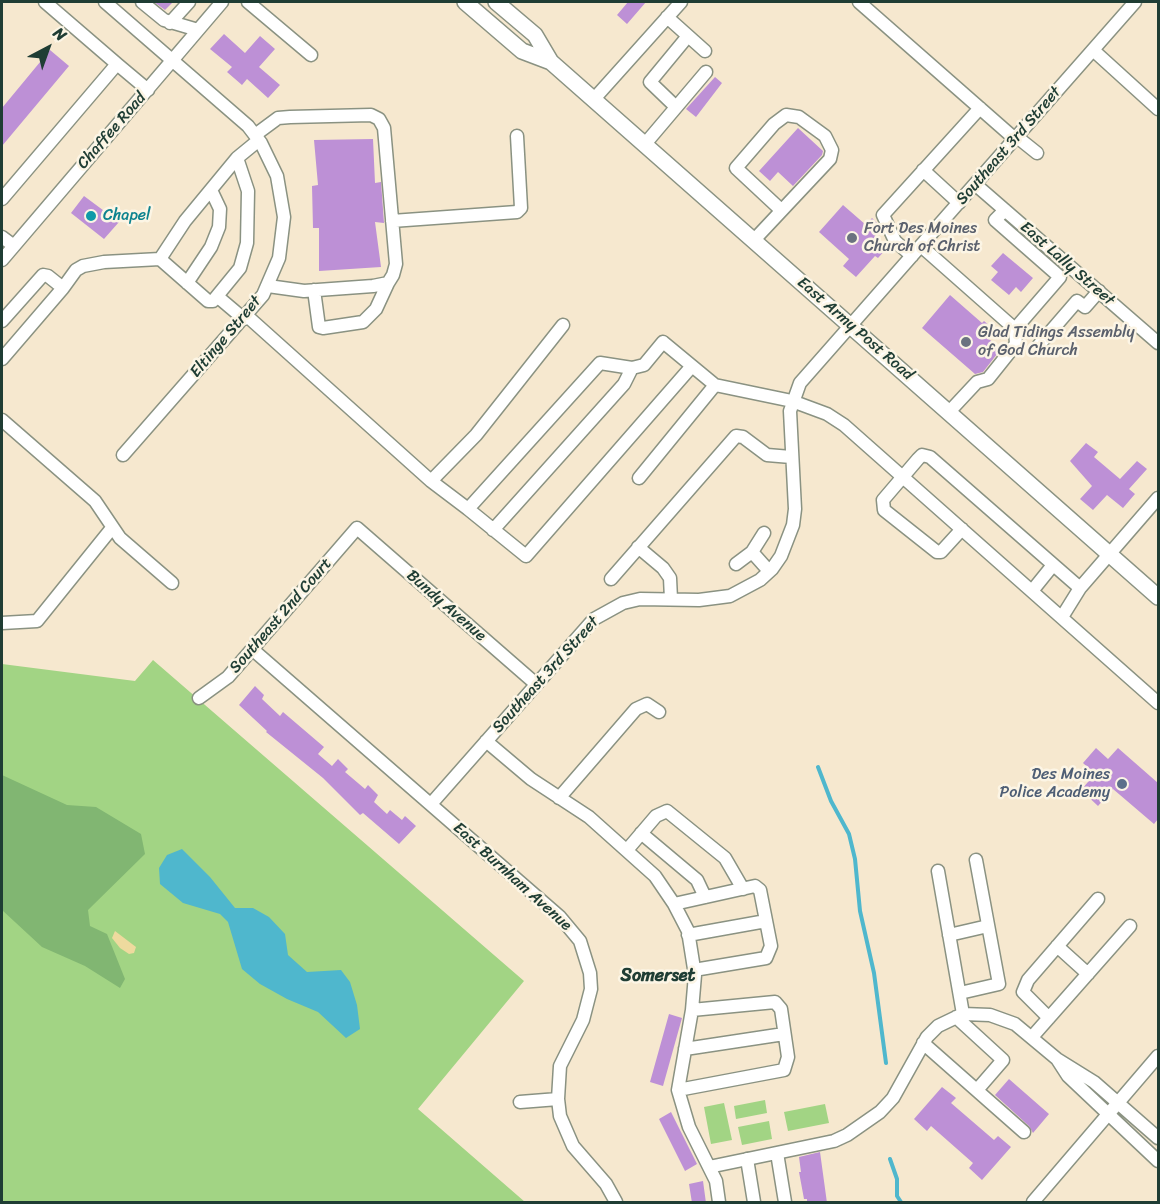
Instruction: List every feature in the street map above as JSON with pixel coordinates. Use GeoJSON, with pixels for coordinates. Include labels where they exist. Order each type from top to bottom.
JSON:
{"type":"FeatureCollection","features":[{"type":"Feature","properties":{"kind":"main road","name":"East Army Post Road"},"geometry":{"type":"LineString","coordinates":[[465,2],[522,51],[551,62]]}},
{"type":"Feature","properties":{"kind":"main road","name":"East Army Post Road"},"geometry":{"type":"LineString","coordinates":[[496,2],[535,35],[551,62],[1158,597]]}},
{"type":"Feature","properties":{"kind":"street"},"geometry":{"type":"LineString","coordinates":[[45,2],[148,90]]}},
{"type":"Feature","properties":{"kind":"street","name":"Eltinge Street"},"geometry":{"type":"LineString","coordinates":[[105,2],[257,138],[277,176],[284,217],[279,258],[268,286],[246,317],[123,455]]}},
{"type":"Feature","properties":{"kind":"street"},"geometry":{"type":"LineString","coordinates":[[142,2],[170,23],[198,30]]}},
{"type":"Feature","properties":{"kind":"street"},"geometry":{"type":"LineString","coordinates":[[170,23],[189,2]]}},
{"type":"Feature","properties":{"kind":"street","name":"Chaffee Road"},"geometry":{"type":"LineString","coordinates":[[2,260],[222,2]]}},
{"type":"Feature","properties":{"kind":"street"},"geometry":{"type":"LineString","coordinates":[[248,2],[311,55]]}},
{"type":"Feature","properties":{"kind":"street"},"geometry":{"type":"LineString","coordinates":[[594,99],[681,2]]}},
{"type":"Feature","properties":{"kind":"street"},"geometry":{"type":"LineString","coordinates":[[859,2],[980,108],[1037,153]]}},
{"type":"Feature","properties":{"kind":"street","name":"Southeast 3rd Street"},"geometry":{"type":"LineString","coordinates":[[431,804],[582,631],[608,610],[640,599],[699,600],[730,596],[745,590],[769,571],[781,556],[793,525],[795,509],[789,431],[792,401],[809,370],[976,185],[1135,2]]}},
{"type":"Feature","properties":{"kind":"street"},"geometry":{"type":"LineString","coordinates":[[667,17],[705,51]]}},
{"type":"Feature","properties":{"kind":"street"},"geometry":{"type":"LineString","coordinates":[[676,107],[650,82],[688,36]]}},
{"type":"Feature","properties":{"kind":"street"},"geometry":{"type":"LineString","coordinates":[[1093,50],[1158,109]]}},
{"type":"Feature","properties":{"kind":"street"},"geometry":{"type":"LineString","coordinates":[[2,199],[117,64]]}},
{"type":"Feature","properties":{"kind":"street"},"geometry":{"type":"LineString","coordinates":[[645,144],[706,72]]}},
{"type":"Feature","properties":{"kind":"street"},"geometry":{"type":"LineString","coordinates":[[912,256],[895,241],[883,214],[980,108]]}},
{"type":"Feature","properties":{"kind":"street"},"geometry":{"type":"LineString","coordinates":[[160,259],[185,221],[237,158],[278,118],[371,115],[379,119],[384,128],[396,264],[393,275],[376,309],[363,322],[319,327],[314,290]]}},
{"type":"Feature","properties":{"kind":"street"},"geometry":{"type":"LineString","coordinates":[[754,240],[830,159],[832,150],[825,136],[799,117],[786,115],[774,124],[736,168],[781,210]]}},
{"type":"Feature","properties":{"kind":"street"},"geometry":{"type":"LineString","coordinates":[[392,221],[517,212],[521,208],[517,136]]}},
{"type":"Feature","properties":{"kind":"street"},"geometry":{"type":"LineString","coordinates":[[2,359],[76,270],[83,266],[104,262],[160,259],[208,301],[218,297],[240,268],[247,243],[248,191],[237,158]]}},
{"type":"Feature","properties":{"kind":"street"},"geometry":{"type":"LineString","coordinates":[[923,170],[959,203]]}},
{"type":"Feature","properties":{"kind":"street","name":"East Lally Street"},"geometry":{"type":"LineString","coordinates":[[976,185],[1158,343]]}},
{"type":"Feature","properties":{"kind":"street"},"geometry":{"type":"LineString","coordinates":[[187,283],[211,247],[219,227],[220,209],[212,190]]}},
{"type":"Feature","properties":{"kind":"street"},"geometry":{"type":"LineString","coordinates":[[949,412],[977,382],[988,379],[1016,344],[1015,329],[1060,277],[995,220],[1005,210]]}},
{"type":"Feature","properties":{"kind":"street"},"geometry":{"type":"LineString","coordinates":[[2,237],[14,246]]}},
{"type":"Feature","properties":{"kind":"street"},"geometry":{"type":"LineString","coordinates":[[921,246],[1015,329]]}},
{"type":"Feature","properties":{"kind":"street"},"geometry":{"type":"LineString","coordinates":[[2,321],[43,275],[48,276],[63,288]]}},
{"type":"Feature","properties":{"kind":"street"},"geometry":{"type":"LineString","coordinates":[[268,286],[314,290],[388,283]]}},
{"type":"Feature","properties":{"kind":"street"},"geometry":{"type":"LineString","coordinates":[[1040,345],[1077,301],[1085,307],[1099,291]]}},
{"type":"Feature","properties":{"kind":"street"},"geometry":{"type":"LineString","coordinates":[[218,297],[246,317],[431,481],[526,556],[692,366]]}},
{"type":"Feature","properties":{"kind":"street"},"geometry":{"type":"LineString","coordinates":[[431,481],[476,435],[563,326]]}},
{"type":"Feature","properties":{"kind":"street"},"geometry":{"type":"LineString","coordinates":[[468,509],[600,363],[632,368],[644,365],[663,342],[715,386],[792,401],[826,414],[844,425],[1158,703]]}},
{"type":"Feature","properties":{"kind":"street"},"geometry":{"type":"LineString","coordinates":[[493,530],[624,384],[632,368]]}},
{"type":"Feature","properties":{"kind":"street"},"geometry":{"type":"LineString","coordinates":[[639,478],[715,386]]}},
{"type":"Feature","properties":{"kind":"street"},"geometry":{"type":"LineString","coordinates":[[2,420],[95,501],[112,528],[172,583]]}},
{"type":"Feature","properties":{"kind":"street"},"geometry":{"type":"LineString","coordinates":[[611,579],[736,436],[743,437],[767,455],[791,457]]}},
{"type":"Feature","properties":{"kind":"street"},"geometry":{"type":"LineString","coordinates":[[962,529],[941,552],[937,552],[884,510],[883,500],[922,455],[930,457],[1080,588]]}},
{"type":"Feature","properties":{"kind":"street"},"geometry":{"type":"LineString","coordinates":[[1062,618],[1080,588],[1158,498]]}},
{"type":"Feature","properties":{"kind":"street"},"geometry":{"type":"LineString","coordinates":[[2,623],[38,621],[112,528]]}},
{"type":"Feature","properties":{"kind":"street","name":"Southeast 2nd Court"},"geometry":{"type":"LineString","coordinates":[[199,698],[228,677],[357,528]]}},
{"type":"Feature","properties":{"kind":"street","name":"Bundy Avenue"},"geometry":{"type":"LineString","coordinates":[[357,528],[536,684]]}},
{"type":"Feature","properties":{"kind":"street"},"geometry":{"type":"LineString","coordinates":[[735,564],[752,552],[764,533]]}},
{"type":"Feature","properties":{"kind":"street"},"geometry":{"type":"LineString","coordinates":[[638,547],[663,568],[670,578],[671,599]]}},
{"type":"Feature","properties":{"kind":"street"},"geometry":{"type":"LineString","coordinates":[[752,552],[769,571]]}},
{"type":"Feature","properties":{"kind":"street"},"geometry":{"type":"LineString","coordinates":[[1032,591],[1053,565]]}},
{"type":"Feature","properties":{"kind":"street","name":"East Burnham Avenue"},"geometry":{"type":"LineString","coordinates":[[252,649],[560,917],[580,941],[587,956],[590,973],[588,1005],[560,1066],[558,1099],[560,1116],[573,1146],[606,1184],[616,1203]]}},
{"type":"Feature","properties":{"kind":"street"},"geometry":{"type":"LineString","coordinates":[[559,798],[636,709],[647,704],[659,712]]}},
{"type":"Feature","properties":{"kind":"street"},"geometry":{"type":"LineString","coordinates":[[486,741],[531,779],[589,817],[655,876],[674,904],[688,935],[694,970],[692,1010],[678,1090],[688,1127],[716,1181],[719,1203]]}},
{"type":"Feature","properties":{"kind":"street"},"geometry":{"type":"LineString","coordinates":[[627,850],[656,816],[667,811],[724,858],[743,889]]}},
{"type":"Feature","properties":{"kind":"street"},"geometry":{"type":"LineString","coordinates":[[641,833],[697,880],[705,897]]}},
{"type":"Feature","properties":{"kind":"street"},"geometry":{"type":"LineString","coordinates":[[960,993],[999,984],[976,860]]}},
{"type":"Feature","properties":{"kind":"street"},"geometry":{"type":"LineString","coordinates":[[938,871],[960,993],[960,1016],[1004,1060],[977,1090]]}},
{"type":"Feature","properties":{"kind":"street"},"geometry":{"type":"LineString","coordinates":[[674,904],[755,886],[760,890],[771,946],[766,958],[694,970]]}},
{"type":"Feature","properties":{"kind":"street"},"geometry":{"type":"LineString","coordinates":[[1049,1018],[1023,992],[1028,980],[1098,898]]}},
{"type":"Feature","properties":{"kind":"street"},"geometry":{"type":"LineString","coordinates":[[688,935],[766,921]]}},
{"type":"Feature","properties":{"kind":"street"},"geometry":{"type":"LineString","coordinates":[[949,935],[988,926]]}},
{"type":"Feature","properties":{"kind":"street"},"geometry":{"type":"LineString","coordinates":[[1032,1037],[1130,926]]}},
{"type":"Feature","properties":{"kind":"street"},"geometry":{"type":"LineString","coordinates":[[1057,946],[1088,974]]}},
{"type":"Feature","properties":{"kind":"street"},"geometry":{"type":"LineString","coordinates":[[678,1090],[784,1070],[788,1057],[781,1009],[775,1002],[692,1010]]}},
{"type":"Feature","properties":{"kind":"street"},"geometry":{"type":"LineString","coordinates":[[710,1167],[834,1141],[864,1125],[893,1098],[923,1043],[938,1026],[960,1016],[1002,1018],[1032,1037],[1057,1059],[1083,1073],[1158,1138]]}},
{"type":"Feature","properties":{"kind":"street"},"geometry":{"type":"LineString","coordinates":[[685,1049],[784,1034]]}},
{"type":"Feature","properties":{"kind":"street"},"geometry":{"type":"LineString","coordinates":[[923,1043],[1024,1132]]}},
{"type":"Feature","properties":{"kind":"street"},"geometry":{"type":"LineString","coordinates":[[1032,1203],[1158,1056]]}},
{"type":"Feature","properties":{"kind":"street"},"geometry":{"type":"LineString","coordinates":[[1057,1059],[1068,1076],[1158,1161]]}},
{"type":"Feature","properties":{"kind":"street"},"geometry":{"type":"LineString","coordinates":[[520,1102],[558,1099]]}},
{"type":"Feature","properties":{"kind":"street"},"geometry":{"type":"LineString","coordinates":[[777,1153],[785,1203]]}},
{"type":"Feature","properties":{"kind":"street"},"geometry":{"type":"LineString","coordinates":[[747,1160],[754,1203]]}},
{"type":"Feature","properties":{"kind":"green space"},"geometry":{"type":"Polygon","coordinates":[[[153,660],[524,981],[418,1109],[525,1202],[2,1202],[2,664],[135,681],[153,660]]]}},
{"type":"Feature","properties":{"kind":"green space"},"geometry":{"type":"Polygon","coordinates":[[[2,775],[67,805],[96,807],[141,834],[145,854],[88,910],[90,926],[107,934],[125,979],[120,988],[85,966],[42,947],[2,910],[2,775]]]}},
{"type":"Feature","properties":{"kind":"green space"},"geometry":{"type":"Polygon","coordinates":[[[765,1100],[767,1113],[736,1119],[734,1106],[765,1100]]]}},
{"type":"Feature","properties":{"kind":"green space"},"geometry":{"type":"Polygon","coordinates":[[[724,1103],[732,1140],[711,1144],[704,1107],[724,1103]]]}},
{"type":"Feature","properties":{"kind":"green space"},"geometry":{"type":"Polygon","coordinates":[[[825,1104],[829,1123],[788,1131],[784,1112],[825,1104]]]}},
{"type":"Feature","properties":{"kind":"green space"},"geometry":{"type":"Polygon","coordinates":[[[769,1121],[772,1139],[742,1145],[738,1127],[769,1121]]]}},
{"type":"Feature","properties":{"kind":"sand"},"geometry":{"type":"Polygon","coordinates":[[[115,931],[136,947],[134,953],[129,954],[120,948],[112,938],[115,931]]]}},
{"type":"Feature","properties":{"kind":"water"},"geometry":{"type":"Polygon","coordinates":[[[182,849],[210,877],[235,908],[253,908],[269,917],[285,934],[288,955],[307,972],[341,970],[350,982],[357,1005],[360,1029],[346,1038],[318,1012],[260,984],[242,969],[228,922],[220,914],[183,903],[160,884],[159,868],[167,855],[182,849]]]}},
{"type":"Feature","properties":{"kind":"building"},"geometry":{"type":"Polygon","coordinates":[[[154,2],[173,2],[165,10],[154,2]]]}},
{"type":"Feature","properties":{"kind":"building"},"geometry":{"type":"Polygon","coordinates":[[[628,2],[646,2],[627,24],[617,15],[628,2]]]}},
{"type":"Feature","properties":{"kind":"building"},"geometry":{"type":"Polygon","coordinates":[[[224,34],[245,53],[260,36],[275,49],[259,67],[280,85],[268,98],[247,79],[242,85],[227,72],[232,67],[210,49],[224,34]]]}},
{"type":"Feature","properties":{"kind":"building"},"geometry":{"type":"Polygon","coordinates":[[[50,50],[69,66],[2,146],[2,108],[50,50]]]}},
{"type":"Feature","properties":{"kind":"building"},"geometry":{"type":"Polygon","coordinates":[[[715,77],[722,83],[696,117],[686,109],[715,77]]]}},
{"type":"Feature","properties":{"kind":"building"},"geometry":{"type":"Polygon","coordinates":[[[798,128],[823,151],[822,155],[793,186],[778,172],[770,181],[759,171],[798,128]]]}},
{"type":"Feature","properties":{"kind":"building"},"geometry":{"type":"Polygon","coordinates":[[[373,139],[375,183],[381,182],[384,223],[375,222],[381,267],[319,271],[319,228],[313,228],[312,186],[318,185],[314,140],[373,139]]]}},
{"type":"Feature","properties":{"kind":"building","name":"Chapel"},"geometry":{"type":"Polygon","coordinates":[[[84,196],[119,222],[104,239],[71,213],[84,196]]]}},
{"type":"Feature","properties":{"kind":"building","name":"Fort Des Moines Church of Christ"},"geometry":{"type":"Polygon","coordinates":[[[843,205],[866,225],[872,218],[878,224],[873,233],[887,248],[878,258],[875,256],[856,277],[843,266],[849,259],[819,232],[843,205]]]}},
{"type":"Feature","properties":{"kind":"building"},"geometry":{"type":"Polygon","coordinates":[[[1003,253],[1033,278],[1021,292],[1016,287],[1009,295],[991,280],[998,272],[991,266],[1003,253]]]}},
{"type":"Feature","properties":{"kind":"building","name":"Glad Tidings Assembly of God Church"},"geometry":{"type":"Polygon","coordinates":[[[950,295],[982,323],[984,321],[991,327],[984,335],[1001,349],[983,372],[975,374],[922,328],[950,295]]]}},
{"type":"Feature","properties":{"kind":"building"},"geometry":{"type":"Polygon","coordinates":[[[1086,443],[1098,452],[1094,457],[1120,479],[1137,461],[1147,469],[1129,489],[1135,494],[1123,508],[1107,495],[1093,510],[1080,499],[1092,486],[1070,461],[1086,443]]]}},
{"type":"Feature","properties":{"kind":"building"},"geometry":{"type":"Polygon","coordinates":[[[255,686],[264,695],[262,699],[280,716],[283,712],[324,747],[318,754],[332,766],[338,759],[348,769],[345,772],[365,789],[368,785],[378,795],[374,802],[387,814],[390,810],[402,820],[405,816],[416,826],[399,844],[363,813],[360,815],[323,778],[266,732],[239,705],[255,686]]]}},
{"type":"Feature","properties":{"kind":"building","name":"Des Moines Police Academy"},"geometry":{"type":"Polygon","coordinates":[[[1096,748],[1108,759],[1118,748],[1158,783],[1158,819],[1154,824],[1113,789],[1098,806],[1081,790],[1095,774],[1083,763],[1096,748]]]}},
{"type":"Feature","properties":{"kind":"building"},"geometry":{"type":"Polygon","coordinates":[[[669,1014],[682,1018],[663,1086],[650,1082],[669,1014]]]}},
{"type":"Feature","properties":{"kind":"building"},"geometry":{"type":"Polygon","coordinates":[[[1009,1079],[1049,1114],[1033,1133],[1029,1126],[995,1095],[1009,1079]]]}},
{"type":"Feature","properties":{"kind":"building"},"geometry":{"type":"Polygon","coordinates":[[[942,1087],[956,1098],[951,1103],[994,1140],[998,1136],[1011,1147],[982,1180],[969,1168],[973,1163],[931,1126],[927,1131],[914,1119],[942,1087]]]}},
{"type":"Feature","properties":{"kind":"building"},"geometry":{"type":"Polygon","coordinates":[[[671,1112],[697,1164],[685,1171],[659,1119],[671,1112]]]}},
{"type":"Feature","properties":{"kind":"building"},"geometry":{"type":"Polygon","coordinates":[[[820,1152],[827,1203],[807,1203],[807,1199],[804,1199],[799,1172],[801,1172],[799,1157],[820,1152]]]}},
{"type":"Feature","properties":{"kind":"building"},"geometry":{"type":"Polygon","coordinates":[[[703,1181],[706,1203],[692,1203],[689,1184],[703,1181]]]}},
{"type":"Feature","properties":{"kind":"waterway"},"geometry":{"type":"LineString","coordinates":[[818,767],[831,801],[849,834],[855,859],[860,911],[874,973],[886,1063]]}},
{"type":"Feature","properties":{"kind":"waterway"},"geometry":{"type":"LineString","coordinates":[[890,1159],[897,1179],[897,1196],[901,1202]]}},
{"type":"Feature","properties":{"kind":"place","name":"Chapel"},"geometry":{"type":"Point","coordinates":[91,216]}},
{"type":"Feature","properties":{"kind":"place","name":"Fort Des Moines Church of Christ"},"geometry":{"type":"Point","coordinates":[852,238]}},
{"type":"Feature","properties":{"kind":"place","name":"Glad Tidings Assembly of God Church"},"geometry":{"type":"Point","coordinates":[966,342]}},
{"type":"Feature","properties":{"kind":"place","name":"Des Moines Police Academy"},"geometry":{"type":"Point","coordinates":[1122,784]}},
{"type":"Feature","properties":{"kind":"district","name":"Somerset"},"geometry":{"type":"Point","coordinates":[658,976]}}]}
